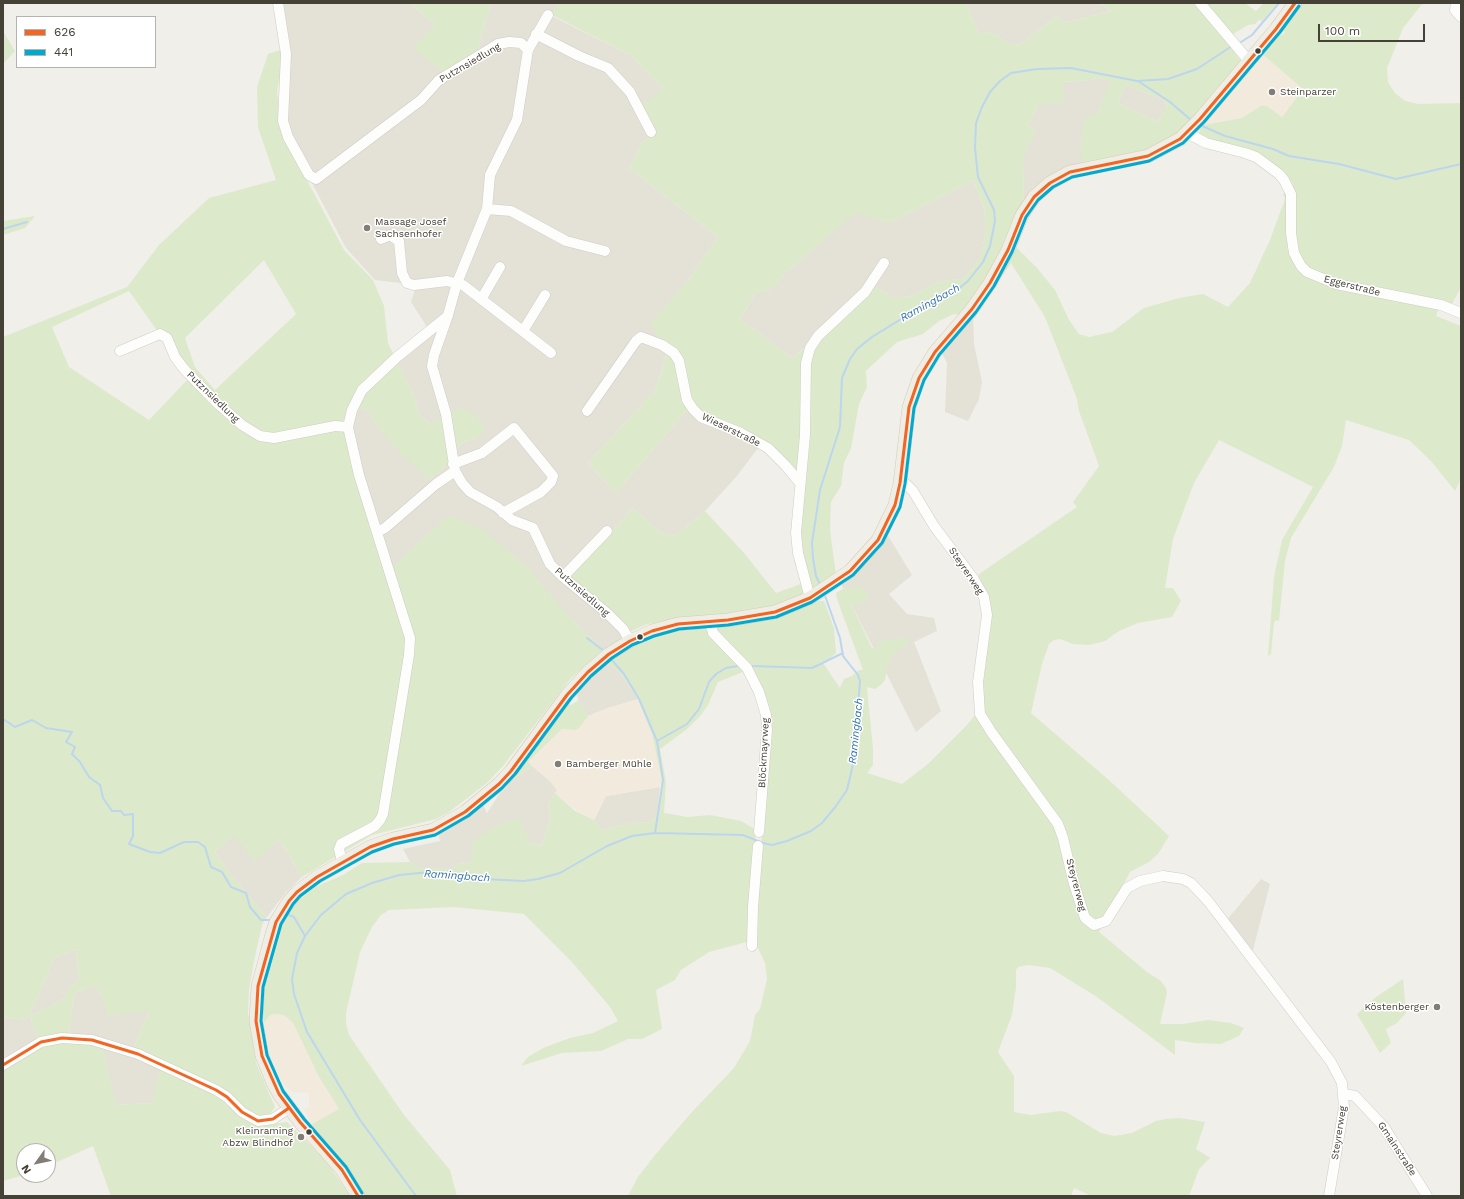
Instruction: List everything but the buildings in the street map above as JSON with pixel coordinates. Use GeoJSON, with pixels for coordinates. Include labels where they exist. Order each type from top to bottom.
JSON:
{"type":"FeatureCollection","features":[{"type":"Feature","properties":{"kind":"main road"},"geometry":{"type":"LineString","coordinates":[[358,1196],[342,1170],[289,1108],[273,1083],[267,1070],[260,1045],[256,1021],[258,986],[276,922],[283,910],[305,885],[342,862],[383,842],[420,834],[442,826],[476,804],[499,784],[511,771],[567,694],[607,655],[630,641],[664,628],[775,612],[812,597],[838,581],[859,562],[878,540],[890,518],[900,483],[906,421],[919,378],[934,352],[972,309],[990,283],[1008,250],[1022,215],[1034,197],[1050,183],[1070,172],[1148,156],[1172,145],[1188,132],[1200,119],[1245,56],[1276,29],[1295,3]]}},
{"type":"Feature","properties":{"kind":"street","name":"Putznsiedlung"},"geometry":{"type":"LineString","coordinates":[[278,3],[286,54],[283,121],[288,137],[309,175],[316,179],[421,100],[439,80],[498,44],[509,42],[521,43],[528,50],[516,120],[490,175],[487,209],[456,283],[448,315],[434,355],[432,366],[446,414],[454,467],[470,492],[497,507],[512,520],[533,528],[550,564],[563,578],[607,613],[623,629],[630,641]]}},
{"type":"Feature","properties":{"kind":"street"},"geometry":{"type":"LineString","coordinates":[[1200,3],[1245,56]]}},
{"type":"Feature","properties":{"kind":"street"},"geometry":{"type":"LineString","coordinates":[[1456,3],[1455,10],[1461,18]]}},
{"type":"Feature","properties":{"kind":"street"},"geometry":{"type":"LineString","coordinates":[[528,50],[548,15]]}},
{"type":"Feature","properties":{"kind":"street"},"geometry":{"type":"LineString","coordinates":[[536,34],[579,56],[608,68],[630,92],[652,132]]}},
{"type":"Feature","properties":{"kind":"street","name":"Eggerstraße"},"geometry":{"type":"LineString","coordinates":[[1188,132],[1206,143],[1256,157],[1279,174],[1284,180],[1291,194],[1291,233],[1294,253],[1301,266],[1307,272],[1336,284],[1441,305],[1461,312]]}},
{"type":"Feature","properties":{"kind":"street"},"geometry":{"type":"LineString","coordinates":[[487,209],[511,211],[566,241],[605,250]]}},
{"type":"Feature","properties":{"kind":"street"},"geometry":{"type":"LineString","coordinates":[[381,239],[390,235],[400,241],[402,272],[407,283],[414,285],[442,281],[468,287],[551,353]]}},
{"type":"Feature","properties":{"kind":"street"},"geometry":{"type":"LineString","coordinates":[[812,597],[798,553],[796,533],[805,435],[806,363],[810,348],[818,336],[865,292],[884,263]]}},
{"type":"Feature","properties":{"kind":"street"},"geometry":{"type":"LineString","coordinates":[[482,298],[500,267]]}},
{"type":"Feature","properties":{"kind":"street"},"geometry":{"type":"LineString","coordinates":[[524,331],[545,295]]}},
{"type":"Feature","properties":{"kind":"street"},"geometry":{"type":"LineString","coordinates":[[342,862],[339,849],[341,844],[374,826],[383,814],[409,655],[410,638],[359,475],[348,427],[352,410],[362,390],[397,357],[448,315]]}},
{"type":"Feature","properties":{"kind":"street","name":"Putznsiedlung"},"geometry":{"type":"LineString","coordinates":[[120,351],[144,343],[160,334],[167,338],[175,357],[184,369],[216,402],[242,425],[260,436],[274,438],[335,426],[348,427]]}},
{"type":"Feature","properties":{"kind":"street","name":"Wieserstraße"},"geometry":{"type":"LineString","coordinates":[[587,411],[636,341],[641,337],[662,345],[674,353],[679,361],[687,400],[701,417],[741,433],[768,448],[786,466],[800,484]]}},
{"type":"Feature","properties":{"kind":"street"},"geometry":{"type":"LineString","coordinates":[[377,532],[385,528],[454,467],[482,453],[514,428],[553,476],[551,482],[541,492],[503,513]]}},
{"type":"Feature","properties":{"kind":"street","name":"Steyrerweg"},"geometry":{"type":"LineString","coordinates":[[900,483],[906,484],[912,490],[934,526],[973,578],[984,597],[987,615],[978,682],[980,714],[992,733],[1058,824],[1085,918],[1094,925],[1106,921],[1126,888],[1152,877],[1168,876],[1183,879],[1191,883],[1208,901],[1319,1045],[1337,1072],[1342,1083],[1344,1094],[1343,1116],[1329,1196]]}},
{"type":"Feature","properties":{"kind":"street"},"geometry":{"type":"LineString","coordinates":[[563,578],[608,531]]}},
{"type":"Feature","properties":{"kind":"street","name":"Blöckmayrweg"},"geometry":{"type":"LineString","coordinates":[[710,621],[713,633],[747,668],[759,692],[766,715],[767,730],[759,832]]}},
{"type":"Feature","properties":{"kind":"street"},"geometry":{"type":"LineString","coordinates":[[752,946],[753,906],[758,846]]}},
{"type":"Feature","properties":{"kind":"street"},"geometry":{"type":"LineString","coordinates":[[3,1065],[41,1042],[62,1038],[92,1040],[138,1054],[216,1090],[227,1097],[242,1112],[258,1121],[273,1119],[289,1108]]}},
{"type":"Feature","properties":{"kind":"street","name":"Gmainstraße"},"geometry":{"type":"LineString","coordinates":[[1344,1094],[1355,1096],[1384,1127],[1427,1196]]}},
{"type":"Feature","properties":{"kind":"shaded area"},"geometry":{"type":"Polygon","coordinates":[[[279,3],[410,3],[435,25],[481,50],[478,47],[491,3],[557,3],[552,16],[630,55],[663,89],[659,130],[642,143],[629,168],[718,237],[688,280],[656,389],[588,463],[616,493],[687,410],[729,434],[758,448],[737,476],[705,511],[677,534],[666,535],[633,508],[570,577],[632,634],[603,650],[571,618],[391,568],[354,453],[350,427],[357,411],[366,408],[380,430],[429,479],[442,470],[457,452],[457,448],[464,441],[478,438],[431,424],[419,415],[414,396],[394,357],[427,327],[411,302],[415,289],[400,283],[375,280],[346,248],[314,187],[287,122],[279,3]]]}},
{"type":"Feature","properties":{"kind":"shaded area"},"geometry":{"type":"Polygon","coordinates":[[[966,3],[1099,3],[1111,11],[1064,23],[1056,16],[1021,44],[1011,45],[991,32],[979,34],[966,3]]]}},
{"type":"Feature","properties":{"kind":"shaded area"},"geometry":{"type":"Polygon","coordinates":[[[1262,54],[1303,89],[1282,117],[1267,106],[1262,105],[1242,118],[1203,125],[1202,121],[1262,54]]]}},
{"type":"Feature","properties":{"kind":"shaded area"},"geometry":{"type":"Polygon","coordinates":[[[1097,78],[1111,81],[1098,112],[1083,165],[1024,206],[1023,157],[1036,131],[1028,126],[1039,104],[1063,82],[1092,80],[1097,78]]]}},
{"type":"Feature","properties":{"kind":"shaded area"},"geometry":{"type":"Polygon","coordinates":[[[1126,85],[1164,101],[1167,106],[1158,122],[1118,103],[1126,85]]]}},
{"type":"Feature","properties":{"kind":"shaded area"},"geometry":{"type":"Polygon","coordinates":[[[973,181],[984,208],[986,230],[981,256],[963,280],[952,279],[937,283],[910,296],[893,298],[878,288],[792,358],[740,319],[756,292],[766,291],[777,285],[784,274],[855,212],[889,223],[973,181]]]}},
{"type":"Feature","properties":{"kind":"shaded area"},"geometry":{"type":"Polygon","coordinates":[[[973,315],[974,344],[982,382],[979,399],[968,421],[945,412],[947,363],[941,351],[973,315]]]}},
{"type":"Feature","properties":{"kind":"shaded area"},"geometry":{"type":"Polygon","coordinates":[[[887,534],[912,575],[889,594],[907,614],[934,618],[937,631],[914,642],[941,711],[916,732],[841,584],[887,534]]]}},
{"type":"Feature","properties":{"kind":"shaded area"},"geometry":{"type":"Polygon","coordinates":[[[606,661],[620,673],[638,699],[588,716],[579,703],[577,694],[578,687],[606,661]]]}},
{"type":"Feature","properties":{"kind":"shaded area"},"geometry":{"type":"Polygon","coordinates":[[[638,699],[652,734],[662,781],[660,787],[606,796],[594,820],[583,816],[555,793],[557,790],[550,781],[528,762],[562,729],[570,730],[580,727],[588,716],[638,699]]]}},
{"type":"Feature","properties":{"kind":"shaded area"},"geometry":{"type":"Polygon","coordinates":[[[532,766],[550,781],[557,790],[548,804],[550,818],[542,845],[530,843],[472,862],[459,864],[452,869],[418,868],[410,862],[403,849],[440,841],[438,832],[482,803],[487,813],[500,793],[507,787],[506,784],[532,766]]]}},
{"type":"Feature","properties":{"kind":"shaded area"},"geometry":{"type":"Polygon","coordinates":[[[660,787],[657,815],[650,822],[631,823],[603,830],[594,820],[606,796],[660,787]]]}},
{"type":"Feature","properties":{"kind":"shaded area"},"geometry":{"type":"Polygon","coordinates":[[[233,835],[279,840],[302,877],[286,892],[267,917],[227,870],[215,852],[233,835]]]}},
{"type":"Feature","properties":{"kind":"shaded area"},"geometry":{"type":"Polygon","coordinates":[[[1261,879],[1270,884],[1252,954],[1226,921],[1261,879]]]}},
{"type":"Feature","properties":{"kind":"shaded area"},"geometry":{"type":"Polygon","coordinates":[[[76,949],[79,979],[66,992],[67,997],[30,1016],[37,1039],[3,1062],[3,1017],[25,1020],[30,1015],[54,958],[76,949]]]}},
{"type":"Feature","properties":{"kind":"shaded area"},"geometry":{"type":"Polygon","coordinates":[[[87,988],[96,988],[102,996],[149,1011],[133,1049],[104,1039],[69,1033],[74,994],[87,988]]]}},
{"type":"Feature","properties":{"kind":"shaded area"},"geometry":{"type":"Polygon","coordinates":[[[270,1015],[284,1015],[293,1023],[318,1075],[339,1109],[312,1124],[304,1110],[309,1107],[309,1093],[292,1092],[280,1082],[267,1048],[264,1023],[270,1015]]]}},
{"type":"Feature","properties":{"kind":"shaded area"},"geometry":{"type":"Polygon","coordinates":[[[102,1047],[127,1053],[161,1068],[153,1103],[115,1105],[102,1047]]]}},
{"type":"Feature","properties":{"kind":"green space"},"geometry":{"type":"Polygon","coordinates":[[[410,3],[491,3],[478,47],[481,51],[444,72],[412,48],[435,25],[410,3]]]}},
{"type":"Feature","properties":{"kind":"green space"},"geometry":{"type":"Polygon","coordinates":[[[557,3],[966,3],[979,34],[991,32],[1011,45],[1021,44],[1056,16],[1064,23],[1111,11],[1099,3],[1245,3],[1256,11],[1264,3],[1277,3],[1262,21],[1259,20],[1255,24],[1248,25],[1225,39],[1240,60],[1240,65],[1185,129],[1154,149],[1083,165],[1080,148],[1084,119],[1098,112],[1110,81],[1097,78],[1092,80],[1063,82],[1064,102],[1039,104],[1028,126],[1036,131],[1023,157],[1024,206],[995,269],[962,315],[954,314],[939,321],[923,334],[897,342],[866,371],[867,387],[859,404],[851,448],[844,463],[841,486],[831,502],[830,530],[836,575],[805,594],[767,608],[754,611],[647,624],[629,632],[570,577],[633,508],[666,535],[677,534],[705,511],[744,553],[776,593],[801,584],[797,564],[798,483],[775,459],[758,448],[729,434],[687,410],[616,493],[588,463],[656,389],[667,352],[650,323],[688,280],[718,237],[629,168],[642,143],[658,130],[640,106],[663,89],[630,55],[552,15],[557,3]],[[1126,85],[1118,103],[1158,122],[1167,105],[1164,101],[1126,85]],[[973,181],[889,223],[855,213],[784,274],[777,285],[766,291],[756,292],[740,319],[792,358],[805,348],[866,285],[878,288],[893,298],[910,296],[937,283],[952,279],[963,280],[981,256],[986,230],[984,208],[973,181]]]}},
{"type":"Feature","properties":{"kind":"green space"},"geometry":{"type":"Polygon","coordinates":[[[1299,3],[1423,3],[1403,28],[1387,68],[1388,82],[1395,93],[1405,101],[1418,104],[1461,103],[1461,287],[1451,306],[1441,302],[1436,316],[1461,326],[1461,479],[1455,491],[1431,461],[1409,440],[1346,420],[1342,446],[1334,467],[1291,538],[1285,561],[1279,621],[1276,620],[1274,623],[1271,654],[1268,656],[1274,577],[1282,540],[1313,487],[1219,440],[1194,483],[1173,539],[1165,588],[1173,588],[1181,601],[1172,617],[1138,623],[1119,631],[1105,641],[1089,645],[1073,644],[1060,639],[1054,640],[1049,644],[1042,664],[1031,713],[1110,781],[1169,836],[1158,854],[1149,862],[1130,872],[1099,932],[1147,972],[1161,981],[1166,988],[1167,993],[1160,1024],[1183,1024],[1208,1020],[1231,1023],[1244,1028],[1239,1036],[1221,1044],[1195,1043],[1175,1040],[1175,1055],[1097,997],[1050,968],[1028,965],[1018,967],[1016,970],[1016,987],[1012,1015],[998,1052],[1014,1076],[1014,1112],[1031,1115],[1060,1111],[1066,1112],[1101,1133],[1114,1136],[1132,1133],[1156,1121],[1166,1119],[1180,1118],[1205,1122],[1196,1149],[1210,1158],[1199,1169],[1189,1196],[1091,1196],[1074,1188],[1071,1196],[628,1196],[638,1177],[655,1155],[691,1113],[734,1068],[750,1041],[755,1015],[760,1009],[767,979],[765,963],[758,948],[747,942],[709,952],[681,970],[675,980],[656,990],[662,1029],[642,1039],[628,1039],[601,1051],[562,1053],[521,1066],[528,1057],[543,1048],[570,1038],[593,1033],[618,1021],[610,1007],[572,962],[524,914],[454,907],[389,910],[381,915],[372,927],[360,952],[346,1013],[346,1024],[349,1035],[404,1115],[450,1170],[457,1196],[362,1196],[340,1160],[315,1130],[312,1124],[339,1109],[318,1075],[293,1023],[284,1015],[277,1014],[270,1015],[264,1023],[262,1002],[264,971],[278,930],[291,907],[315,887],[343,875],[362,863],[410,862],[418,868],[452,869],[459,864],[472,862],[472,842],[493,827],[519,817],[530,843],[542,845],[550,818],[548,804],[555,793],[575,811],[594,820],[603,830],[631,823],[650,822],[657,814],[662,781],[652,734],[638,699],[620,673],[606,661],[636,642],[667,630],[686,631],[704,628],[740,662],[745,670],[718,682],[708,705],[701,715],[686,730],[660,749],[666,782],[664,813],[688,817],[710,815],[741,821],[756,830],[755,846],[761,847],[770,737],[767,707],[751,670],[719,636],[717,626],[718,624],[767,618],[782,614],[813,601],[824,601],[834,628],[836,653],[830,658],[817,664],[823,663],[840,688],[844,679],[852,676],[859,670],[863,670],[837,599],[836,593],[843,589],[860,587],[866,590],[868,598],[865,603],[851,604],[872,648],[877,647],[881,641],[906,637],[909,640],[907,645],[896,652],[888,663],[885,680],[881,685],[875,689],[867,687],[873,749],[873,765],[867,773],[902,784],[928,764],[966,726],[982,707],[981,689],[990,632],[988,604],[978,578],[979,574],[1077,507],[1073,502],[1099,466],[1079,411],[1077,399],[1045,317],[1011,263],[974,319],[973,315],[1004,266],[1014,245],[1037,268],[1055,290],[1069,320],[1079,334],[1089,337],[1112,332],[1144,308],[1179,298],[1203,294],[1228,307],[1250,283],[1270,240],[1285,199],[1283,194],[1293,184],[1283,171],[1259,155],[1201,136],[1199,132],[1203,125],[1242,118],[1262,105],[1267,106],[1282,117],[1303,89],[1262,54],[1280,34],[1282,35],[1285,32],[1283,30],[1299,3]]]}},
{"type":"Feature","properties":{"kind":"green space"},"geometry":{"type":"Polygon","coordinates":[[[3,31],[15,51],[3,64],[3,31]]]}},
{"type":"Feature","properties":{"kind":"green space"},"geometry":{"type":"Polygon","coordinates":[[[280,50],[283,61],[277,92],[282,130],[344,250],[373,280],[384,306],[388,343],[414,396],[419,415],[431,424],[462,407],[474,414],[486,427],[478,438],[464,441],[457,448],[458,452],[442,470],[429,479],[402,455],[380,430],[366,408],[357,411],[350,427],[354,453],[392,567],[449,515],[484,530],[528,568],[571,618],[603,650],[571,678],[503,766],[487,783],[449,812],[436,819],[372,835],[302,877],[279,840],[255,861],[233,836],[215,852],[227,870],[267,917],[262,925],[254,961],[249,990],[248,1013],[256,1063],[275,1107],[270,1114],[259,1116],[245,1108],[235,1099],[133,1049],[149,1011],[108,1016],[102,996],[96,988],[87,988],[74,994],[69,1033],[45,1036],[37,1039],[30,1016],[67,997],[65,992],[79,979],[76,949],[54,958],[30,1015],[25,1020],[3,1017],[3,337],[127,287],[159,245],[209,198],[276,180],[258,127],[257,87],[268,54],[280,50]],[[264,260],[185,338],[195,367],[215,390],[296,314],[264,260]],[[129,291],[52,327],[69,367],[149,420],[190,377],[129,291]]]}},
{"type":"Feature","properties":{"kind":"green space"},"geometry":{"type":"Polygon","coordinates":[[[35,216],[25,228],[3,235],[3,221],[35,216]]]}},
{"type":"Feature","properties":{"kind":"green space"},"geometry":{"type":"Polygon","coordinates":[[[579,700],[588,716],[580,727],[576,730],[562,729],[528,762],[532,766],[506,784],[568,704],[571,705],[579,700]]]}},
{"type":"Feature","properties":{"kind":"green space"},"geometry":{"type":"Polygon","coordinates":[[[1403,979],[1406,1013],[1397,1023],[1386,1029],[1391,1043],[1380,1053],[1357,1014],[1376,997],[1403,979]]]}},
{"type":"Feature","properties":{"kind":"green space"},"geometry":{"type":"Polygon","coordinates":[[[74,1042],[102,1047],[116,1105],[152,1103],[161,1068],[214,1093],[243,1119],[258,1126],[287,1122],[326,1161],[350,1196],[111,1196],[93,1146],[56,1162],[56,1143],[16,1143],[16,1177],[3,1181],[3,1069],[48,1043],[74,1042]]]}},
{"type":"Feature","properties":{"kind":"waterway","name":"Ramingbach"},"geometry":{"type":"LineString","coordinates":[[1238,44],[1252,35],[1279,3]]}},
{"type":"Feature","properties":{"kind":"waterway","name":"Ramingbach"},"geometry":{"type":"LineString","coordinates":[[821,586],[816,576],[812,543],[820,490],[840,427],[842,378],[850,359],[857,349],[872,337],[919,308],[956,291],[968,281],[983,262],[990,246],[995,221],[994,210],[978,177],[975,148],[976,123],[990,92],[1000,81],[1011,73],[1037,69],[1071,68],[1137,81],[1168,79],[1197,69],[1232,46]]}},
{"type":"Feature","properties":{"kind":"waterway"},"geometry":{"type":"LineString","coordinates":[[1138,81],[1170,102],[1191,120]]}},
{"type":"Feature","properties":{"kind":"waterway"},"geometry":{"type":"LineString","coordinates":[[1200,125],[1225,136],[1273,149],[1289,156],[1339,164],[1396,179],[1461,164]]}},
{"type":"Feature","properties":{"kind":"waterway"},"geometry":{"type":"LineString","coordinates":[[3,229],[27,222]]}},
{"type":"Feature","properties":{"kind":"waterway","name":"Ramingbach"},"geometry":{"type":"LineString","coordinates":[[416,1196],[360,1120],[307,1032],[294,994],[292,979],[297,953],[305,936],[321,915],[346,894],[372,883],[399,875],[430,872],[466,878],[524,881],[560,873],[607,846],[632,836],[655,833],[743,835],[772,845],[787,841],[811,831],[822,823],[847,790],[854,760],[860,681],[858,675],[843,656],[840,638],[824,593]]}},
{"type":"Feature","properties":{"kind":"waterway"},"geometry":{"type":"LineString","coordinates":[[587,638],[604,651]]}},
{"type":"Feature","properties":{"kind":"waterway","name":"Ramingbach"},"geometry":{"type":"LineString","coordinates":[[753,666],[812,668],[843,653]]}},
{"type":"Feature","properties":{"kind":"waterway"},"geometry":{"type":"LineString","coordinates":[[611,659],[624,674],[639,699],[657,741]]}},
{"type":"Feature","properties":{"kind":"waterway","name":"Ramingbach"},"geometry":{"type":"LineString","coordinates":[[655,833],[663,780],[657,741],[687,724],[699,709],[709,682],[716,674],[726,668],[738,666]]}},
{"type":"Feature","properties":{"kind":"waterway"},"geometry":{"type":"LineString","coordinates":[[3,719],[15,727],[32,720],[46,728],[72,732],[66,742],[75,747],[72,754],[80,762],[89,777],[100,785],[103,798],[112,811],[121,811],[124,815],[133,814],[133,836],[129,844],[150,852],[160,853],[184,842],[198,842],[205,847],[211,867],[222,872],[231,887],[246,893],[250,907],[261,920],[272,920]]}},
{"type":"Feature","properties":{"kind":"waterway"},"geometry":{"type":"LineString","coordinates":[[286,916],[289,915],[294,917],[305,936]]}},
{"type":"Feature","properties":{"kind":"transit line","name":"626"},"geometry":{"type":"LineString","coordinates":[[358,1196],[342,1170],[300,1122],[279,1094],[262,1056],[256,1021],[258,986],[276,922],[289,901],[297,892],[317,877],[370,847],[393,839],[433,830],[465,812],[499,784],[511,771],[567,695],[588,672],[609,654],[630,641],[652,631],[678,624],[728,620],[775,612],[810,598],[850,571],[878,540],[895,505],[900,483],[909,407],[919,378],[935,352],[972,309],[990,283],[1008,250],[1022,215],[1034,197],[1050,183],[1070,172],[1148,156],[1180,139],[1200,119],[1276,29],[1295,3]]}},
{"type":"Feature","properties":{"kind":"transit line","name":"441"},"geometry":{"type":"LineString","coordinates":[[362,1193],[346,1167],[304,1119],[283,1091],[267,1055],[261,1021],[263,987],[281,924],[293,904],[300,896],[320,881],[372,852],[394,844],[435,835],[468,816],[502,788],[515,774],[571,698],[591,676],[612,658],[632,645],[654,636],[679,629],[728,625],[776,617],[812,602],[853,575],[882,543],[900,507],[905,484],[914,408],[924,380],[939,355],[976,312],[994,286],[1012,252],[1026,217],[1038,200],[1053,187],[1072,177],[1149,161],[1183,143],[1204,122],[1280,32],[1299,6]]}},
{"type":"Feature","properties":{"kind":"transit line","name":"626"},"geometry":{"type":"LineString","coordinates":[[3,1065],[41,1042],[62,1038],[92,1040],[138,1054],[216,1090],[227,1097],[242,1112],[258,1121],[273,1119],[289,1108]]}},
{"type":"Feature","properties":{"kind":"place","name":"Steinparzer"},"geometry":{"type":"Point","coordinates":[1272,92]}},
{"type":"Feature","properties":{"kind":"place","name":"Massage Josef Sachsenhofer"},"geometry":{"type":"Point","coordinates":[367,228]}},
{"type":"Feature","properties":{"kind":"place","name":"Bamberger Mühle"},"geometry":{"type":"Point","coordinates":[558,764]}},
{"type":"Feature","properties":{"kind":"place","name":"Köstenberger"},"geometry":{"type":"Point","coordinates":[1437,1007]}},
{"type":"Feature","properties":{"kind":"place","name":"Kleinraming Abzw Blindhof"},"geometry":{"type":"Point","coordinates":[301,1137]}}]}
